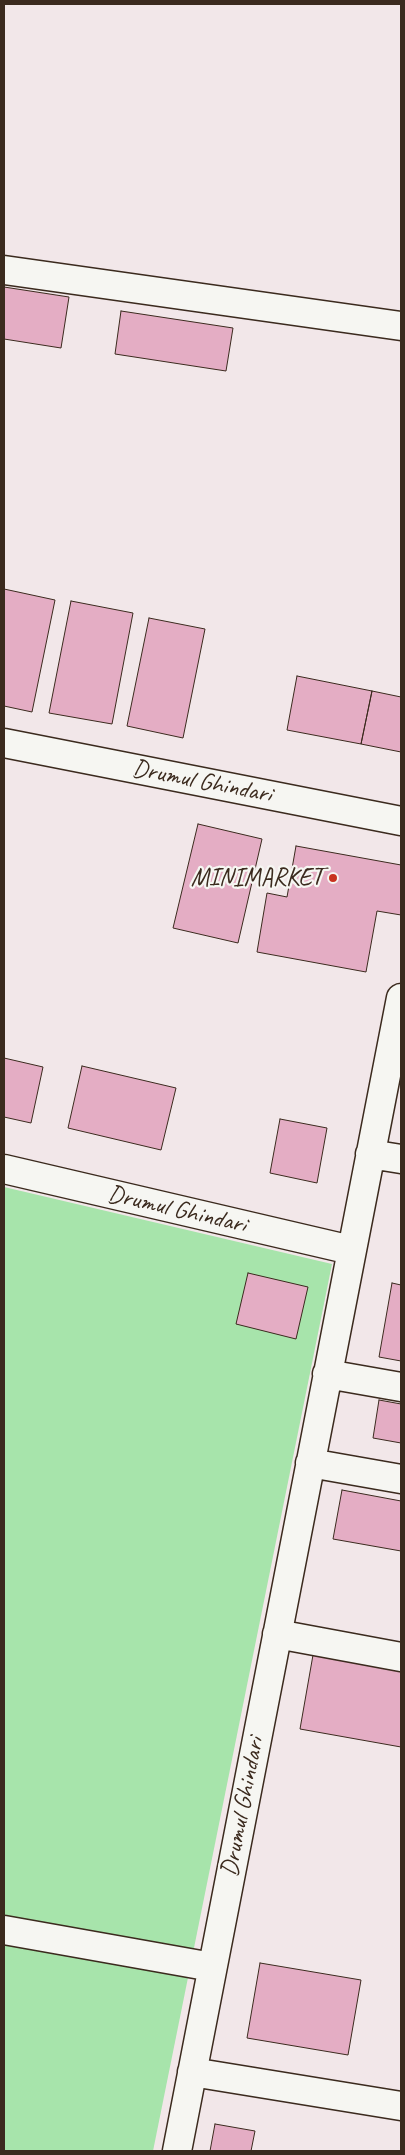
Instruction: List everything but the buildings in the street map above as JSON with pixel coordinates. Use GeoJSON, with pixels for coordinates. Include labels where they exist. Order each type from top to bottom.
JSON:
{"type":"FeatureCollection","features":[{"type":"Feature","properties":{"kind":"street"},"geometry":{"type":"LineString","coordinates":[[4,270],[401,326]]}},
{"type":"Feature","properties":{"kind":"street","name":"Drumul Ghindari"},"geometry":{"type":"LineString","coordinates":[[4,743],[401,822]]}},
{"type":"Feature","properties":{"kind":"street","name":"Drumul Ghindari"},"geometry":{"type":"LineString","coordinates":[[177,2151],[401,998]]}},
{"type":"Feature","properties":{"kind":"street"},"geometry":{"type":"LineString","coordinates":[[370,1154],[401,1159]]}},
{"type":"Feature","properties":{"kind":"street","name":"Drumul Ghindari"},"geometry":{"type":"LineString","coordinates":[[4,1169],[351,1250]]}},
{"type":"Feature","properties":{"kind":"street"},"geometry":{"type":"LineString","coordinates":[[327,1374],[401,1387]]}},
{"type":"Feature","properties":{"kind":"street"},"geometry":{"type":"LineString","coordinates":[[310,1463],[401,1479]]}},
{"type":"Feature","properties":{"kind":"street"},"geometry":{"type":"LineString","coordinates":[[277,1634],[401,1656]]}},
{"type":"Feature","properties":{"kind":"street"},"geometry":{"type":"LineString","coordinates":[[4,1930],[212,1967]]}},
{"type":"Feature","properties":{"kind":"street"},"geometry":{"type":"LineString","coordinates":[[192,2072],[401,2106]]}},
{"type":"Feature","properties":{"kind":"green space"},"geometry":{"type":"Polygon","coordinates":[[[4,1187],[332,1264],[153,2151],[4,2151],[4,1187]]]}},
{"type":"Feature","properties":{"kind":"place","name":"MINIMARKET"},"geometry":{"type":"Point","coordinates":[333,878]}}]}
